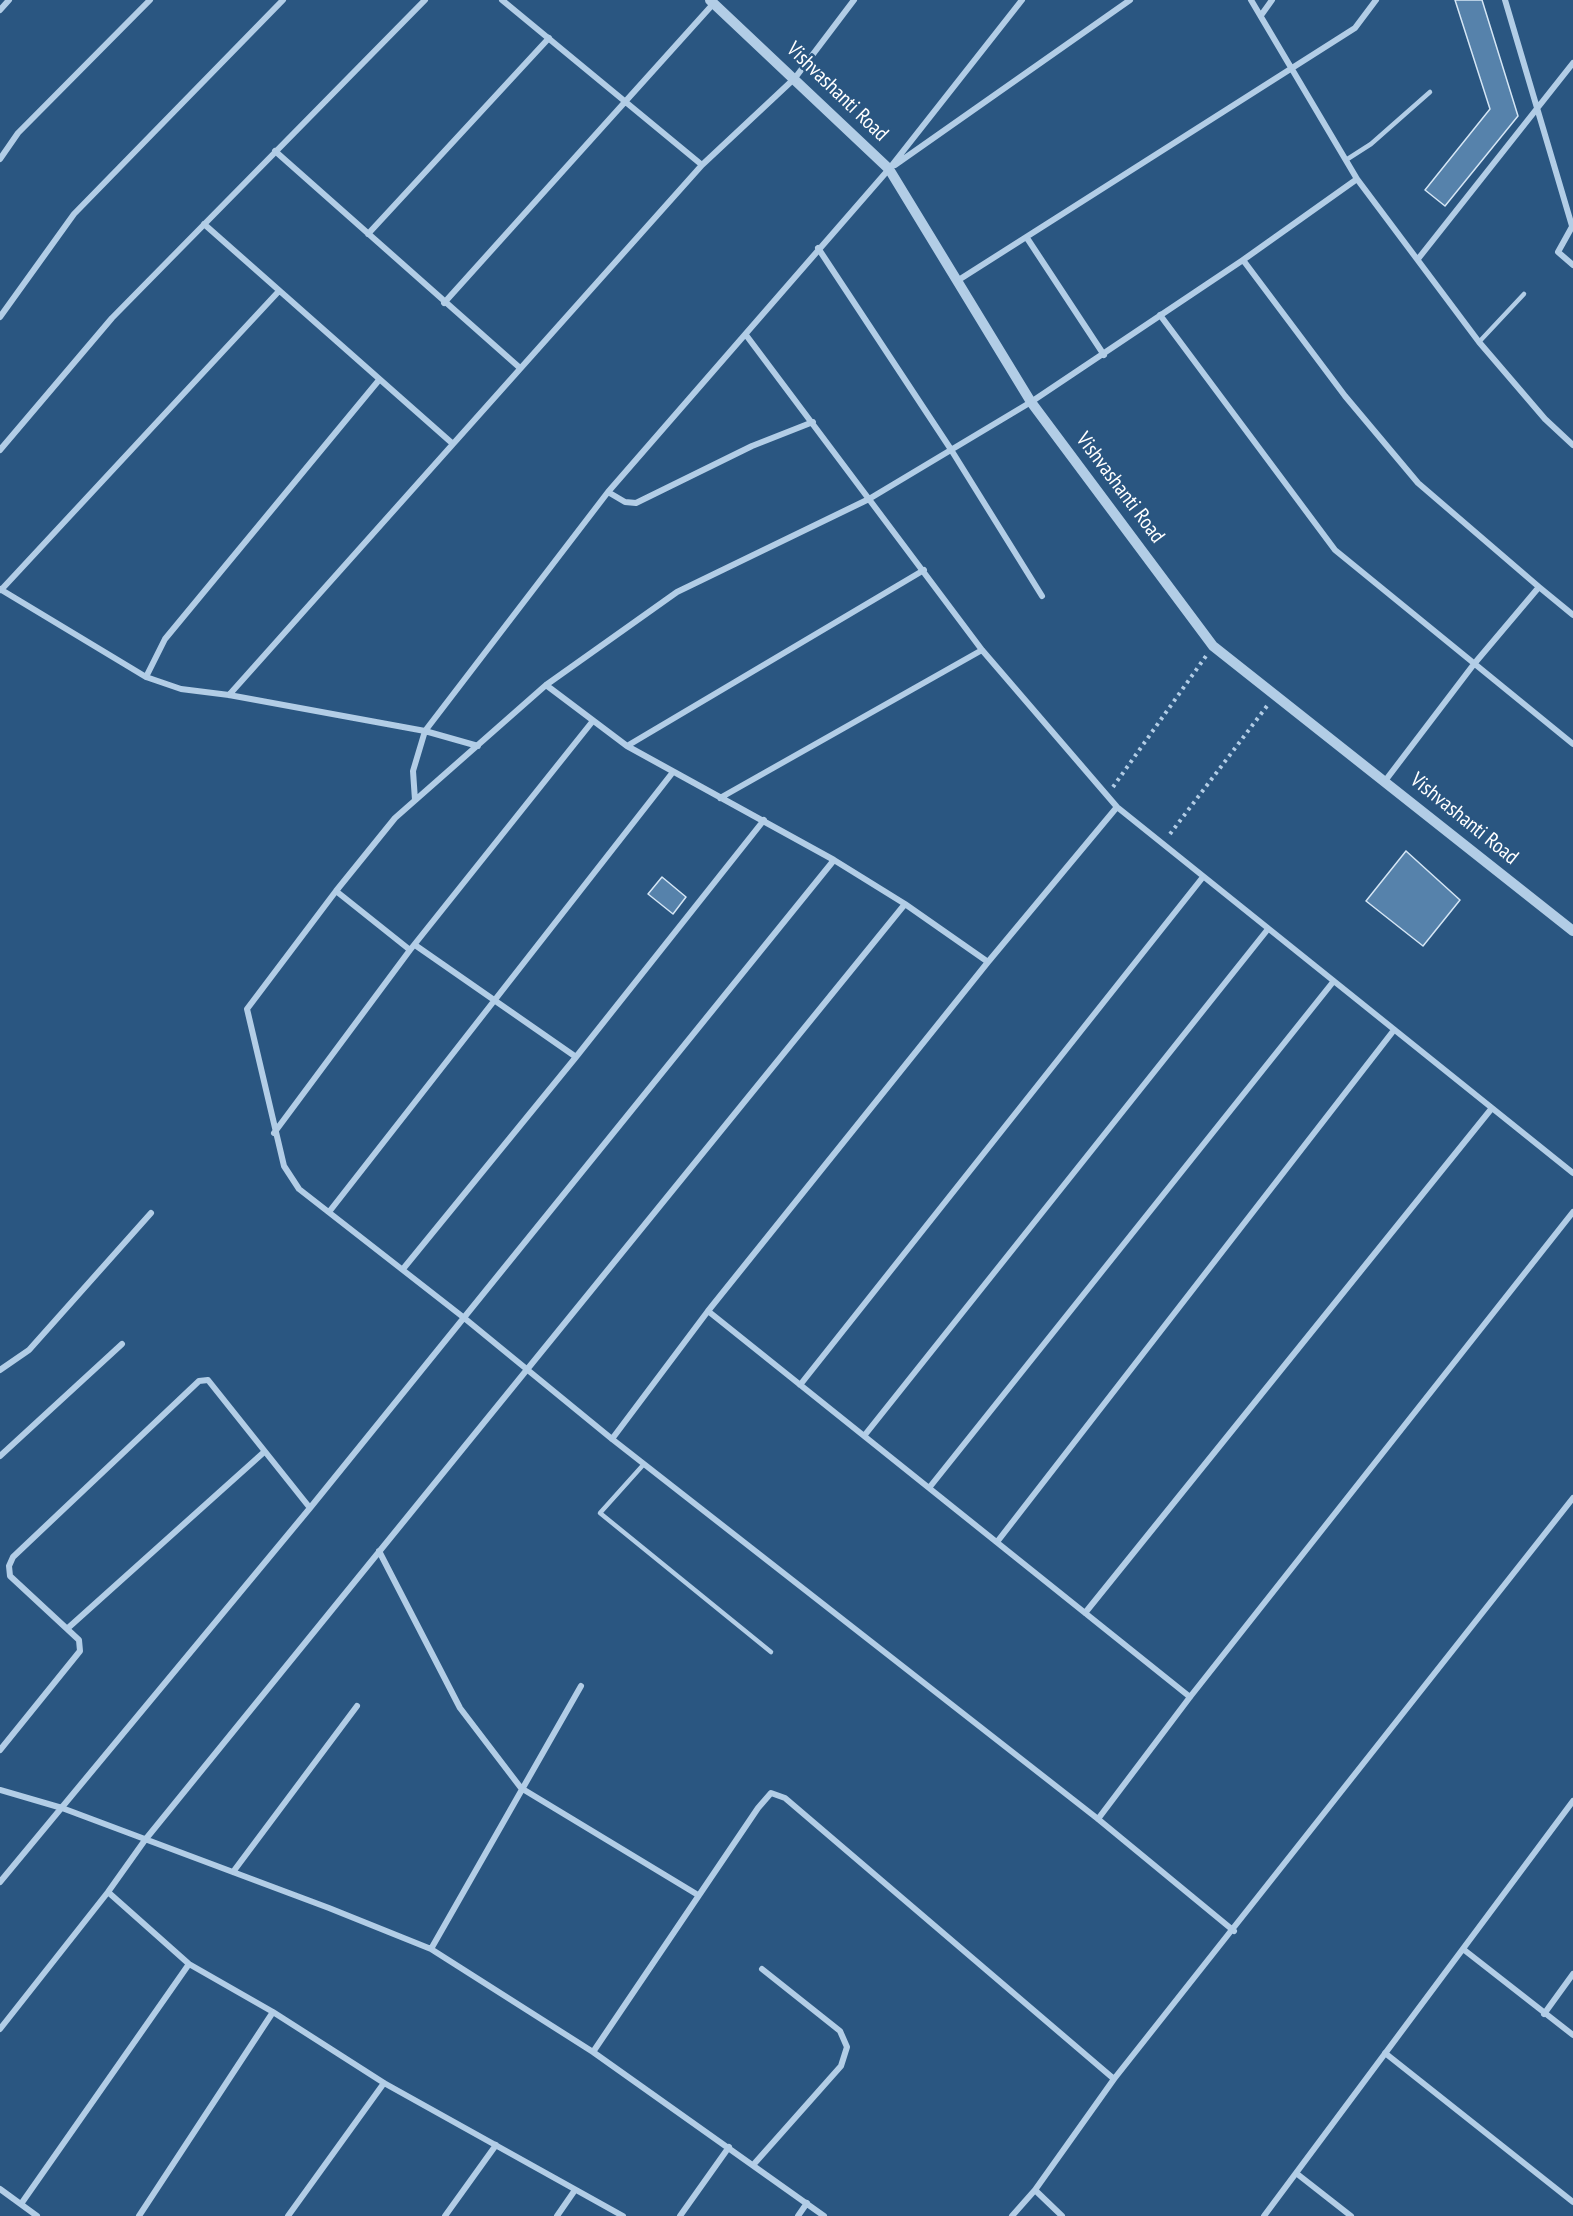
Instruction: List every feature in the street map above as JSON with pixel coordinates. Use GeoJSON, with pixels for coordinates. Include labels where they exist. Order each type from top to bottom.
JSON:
{"type":"FeatureCollection","features":[{"type":"Feature","properties":{"kind":"street"},"geometry":{"type":"LineString","coordinates":[[0,10],[9,0]]}},
{"type":"Feature","properties":{"kind":"street"},"geometry":{"type":"LineString","coordinates":[[0,159],[18,133],[150,0]]}},
{"type":"Feature","properties":{"kind":"street"},"geometry":{"type":"LineString","coordinates":[[0,317],[74,214],[284,0]]}},
{"type":"Feature","properties":{"kind":"street"},"geometry":{"type":"LineString","coordinates":[[0,450],[112,318],[425,0]]}},
{"type":"Feature","properties":{"kind":"street"},"geometry":{"type":"LineString","coordinates":[[502,0],[702,165]]}},
{"type":"Feature","properties":{"kind":"street"},"geometry":{"type":"LineString","coordinates":[[229,694],[702,165],[795,78],[854,0]]}},
{"type":"Feature","properties":{"kind":"street"},"geometry":{"type":"LineString","coordinates":[[415,800],[413,771],[425,731],[608,492],[818,248],[889,170],[1022,0]]}},
{"type":"Feature","properties":{"kind":"street"},"geometry":{"type":"LineString","coordinates":[[889,170],[1130,0]]}},
{"type":"Feature","properties":{"kind":"street"},"geometry":{"type":"LineString","coordinates":[[1251,0],[1262,14],[1290,69],[1357,178],[1479,342],[1545,419],[1573,445]]}},
{"type":"Feature","properties":{"kind":"street"},"geometry":{"type":"LineString","coordinates":[[1262,14],[1272,0]]}},
{"type":"Feature","properties":{"kind":"street"},"geometry":{"type":"LineString","coordinates":[[957,281],[1354,27],[1376,0]]}},
{"type":"Feature","properties":{"kind":"street"},"geometry":{"type":"LineString","coordinates":[[1505,0],[1573,225],[1558,252],[1573,265]]}},
{"type":"Feature","properties":{"kind":"street"},"geometry":{"type":"LineString","coordinates":[[444,303],[712,2]]}},
{"type":"Feature","properties":{"kind":"street","name":"Vishvashanti Road"},"geometry":{"type":"LineString","coordinates":[[712,2],[795,78],[889,170],[1031,402],[1214,646],[1573,931]]}},
{"type":"Feature","properties":{"kind":"street"},"geometry":{"type":"LineString","coordinates":[[368,234],[549,38]]}},
{"type":"Feature","properties":{"kind":"street"},"geometry":{"type":"LineString","coordinates":[[1418,259],[1573,63]]}},
{"type":"Feature","properties":{"kind":"street"},"geometry":{"type":"LineString","coordinates":[[275,152],[520,368]]}},
{"type":"Feature","properties":{"kind":"street"},"geometry":{"type":"LineString","coordinates":[[1234,1931],[1098,1819],[644,1464],[403,1269],[299,1189],[284,1166],[274,1133],[247,1010],[336,891],[395,818],[546,685],[676,592],[869,499],[950,448],[1031,402],[1243,260],[1357,178]]}},
{"type":"Feature","properties":{"kind":"street"},"geometry":{"type":"LineString","coordinates":[[204,224],[453,444]]}},
{"type":"Feature","properties":{"kind":"street"},"geometry":{"type":"LineString","coordinates":[[1027,238],[1104,355]]}},
{"type":"Feature","properties":{"kind":"street"},"geometry":{"type":"LineString","coordinates":[[818,248],[950,448],[1042,596]]}},
{"type":"Feature","properties":{"kind":"street"},"geometry":{"type":"LineString","coordinates":[[1243,260],[1345,396],[1418,483],[1573,615]]}},
{"type":"Feature","properties":{"kind":"street"},"geometry":{"type":"LineString","coordinates":[[279,291],[1,590],[146,677],[181,688],[229,694],[425,731],[478,746]]}},
{"type":"Feature","properties":{"kind":"street"},"geometry":{"type":"LineString","coordinates":[[1160,315],[1335,550],[1573,744]]}},
{"type":"Feature","properties":{"kind":"street"},"geometry":{"type":"LineString","coordinates":[[746,334],[982,650],[1117,807],[1573,1173]]}},
{"type":"Feature","properties":{"kind":"street"},"geometry":{"type":"LineString","coordinates":[[146,677],[165,639],[379,380]]}},
{"type":"Feature","properties":{"kind":"street"},"geometry":{"type":"LineString","coordinates":[[608,492],[625,502],[636,502],[752,446],[813,422]]}},
{"type":"Feature","properties":{"kind":"street"},"geometry":{"type":"LineString","coordinates":[[627,746],[924,570]]}},
{"type":"Feature","properties":{"kind":"street"},"geometry":{"type":"LineString","coordinates":[[1385,781],[1474,664],[1539,587]]}},
{"type":"Feature","properties":{"kind":"street"},"geometry":{"type":"LineString","coordinates":[[720,798],[982,650]]}},
{"type":"Feature","properties":{"kind":"street"},"geometry":{"type":"LineString","coordinates":[[546,685],[592,722],[627,746],[834,860],[905,904],[988,962]]}},
{"type":"Feature","properties":{"kind":"street"},"geometry":{"type":"LineString","coordinates":[[274,1133],[412,947],[592,722]]}},
{"type":"Feature","properties":{"kind":"street"},"geometry":{"type":"LineString","coordinates":[[329,1212],[673,772]]}},
{"type":"Feature","properties":{"kind":"street"},"geometry":{"type":"LineString","coordinates":[[612,1438],[708,1311],[988,962],[1117,807]]}},
{"type":"Feature","properties":{"kind":"street"},"geometry":{"type":"LineString","coordinates":[[403,1269],[576,1057],[764,820]]}},
{"type":"Feature","properties":{"kind":"street"},"geometry":{"type":"LineString","coordinates":[[0,1882],[310,1508],[834,860]]}},
{"type":"Feature","properties":{"kind":"street"},"geometry":{"type":"LineString","coordinates":[[800,1385],[1203,877]]}},
{"type":"Feature","properties":{"kind":"street"},"geometry":{"type":"LineString","coordinates":[[336,891],[412,947],[576,1057]]}},
{"type":"Feature","properties":{"kind":"street"},"geometry":{"type":"LineString","coordinates":[[0,2029],[108,1892],[145,1840],[905,904]]}},
{"type":"Feature","properties":{"kind":"street"},"geometry":{"type":"LineString","coordinates":[[864,1436],[1268,929]]}},
{"type":"Feature","properties":{"kind":"street"},"geometry":{"type":"LineString","coordinates":[[929,1488],[1333,982]]}},
{"type":"Feature","properties":{"kind":"street"},"geometry":{"type":"LineString","coordinates":[[997,1542],[1394,1030]]}},
{"type":"Feature","properties":{"kind":"street"},"geometry":{"type":"LineString","coordinates":[[1084,1613],[1492,1108]]}},
{"type":"Feature","properties":{"kind":"street"},"geometry":{"type":"LineString","coordinates":[[1098,1819],[1190,1697],[1573,1212]]}},
{"type":"Feature","properties":{"kind":"street"},"geometry":{"type":"LineString","coordinates":[[0,1370],[28,1350],[151,1213]]}},
{"type":"Feature","properties":{"kind":"street"},"geometry":{"type":"LineString","coordinates":[[708,1311],[1190,1697]]}},
{"type":"Feature","properties":{"kind":"street"},"geometry":{"type":"LineString","coordinates":[[0,1456],[122,1344]]}},
{"type":"Feature","properties":{"kind":"street"},"geometry":{"type":"LineString","coordinates":[[0,1750],[80,1651],[79,1640],[68,1628],[10,1576],[9,1566],[13,1557],[199,1381],[208,1380],[263,1453],[310,1508]]}},
{"type":"Feature","properties":{"kind":"street"},"geometry":{"type":"LineString","coordinates":[[68,1628],[263,1453]]}},
{"type":"Feature","properties":{"kind":"street"},"geometry":{"type":"LineString","coordinates":[[1012,2216],[1035,2190],[1114,2079],[1234,1931],[1573,1498]]}},
{"type":"Feature","properties":{"kind":"street"},"geometry":{"type":"LineString","coordinates":[[379,1551],[460,1708],[521,1788],[698,1895]]}},
{"type":"Feature","properties":{"kind":"street"},"geometry":{"type":"LineString","coordinates":[[430,1949],[581,1686]]}},
{"type":"Feature","properties":{"kind":"street"},"geometry":{"type":"LineString","coordinates":[[233,1872],[357,1706]]}},
{"type":"Feature","properties":{"kind":"street"},"geometry":{"type":"LineString","coordinates":[[0,1790],[62,1808],[430,1949],[593,2052],[729,2146],[824,2216]]}},
{"type":"Feature","properties":{"kind":"street"},"geometry":{"type":"LineString","coordinates":[[593,2052],[698,1895],[771,1793],[785,1798],[1114,2079]]}},
{"type":"Feature","properties":{"kind":"street"},"geometry":{"type":"LineString","coordinates":[[1264,2216],[1573,1800]]}},
{"type":"Feature","properties":{"kind":"street"},"geometry":{"type":"LineString","coordinates":[[108,1892],[189,1964],[273,2012],[384,2083],[623,2216]]}},
{"type":"Feature","properties":{"kind":"street"},"geometry":{"type":"LineString","coordinates":[[1463,1949],[1573,2035]]}},
{"type":"Feature","properties":{"kind":"street"},"geometry":{"type":"LineString","coordinates":[[21,2204],[189,1964]]}},
{"type":"Feature","properties":{"kind":"street"},"geometry":{"type":"LineString","coordinates":[[754,2164],[841,2066],[847,2047],[840,2031],[762,1969]]}},
{"type":"Feature","properties":{"kind":"street"},"geometry":{"type":"LineString","coordinates":[[1544,2013],[1573,1974]]}},
{"type":"Feature","properties":{"kind":"street"},"geometry":{"type":"LineString","coordinates":[[139,2216],[273,2012]]}},
{"type":"Feature","properties":{"kind":"street"},"geometry":{"type":"LineString","coordinates":[[1384,2053],[1573,2202]]}},
{"type":"Feature","properties":{"kind":"street"},"geometry":{"type":"LineString","coordinates":[[288,2216],[384,2083]]}},
{"type":"Feature","properties":{"kind":"street"},"geometry":{"type":"LineString","coordinates":[[445,2216],[496,2145]]}},
{"type":"Feature","properties":{"kind":"street"},"geometry":{"type":"LineString","coordinates":[[680,2216],[729,2146]]}},
{"type":"Feature","properties":{"kind":"street"},"geometry":{"type":"LineString","coordinates":[[1296,2173],[1351,2216]]}},
{"type":"Feature","properties":{"kind":"street"},"geometry":{"type":"LineString","coordinates":[[0,2189],[37,2216]]}},
{"type":"Feature","properties":{"kind":"street"},"geometry":{"type":"LineString","coordinates":[[557,2216],[575,2190]]}},
{"type":"Feature","properties":{"kind":"street"},"geometry":{"type":"LineString","coordinates":[[1035,2190],[1062,2216]]}},
{"type":"Feature","properties":{"kind":"street"},"geometry":{"type":"LineString","coordinates":[[798,2216],[807,2203]]}},
{"type":"Feature","properties":{"kind":"lane"},"geometry":{"type":"LineString","coordinates":[[1346,160],[1371,144],[1430,92]]}},
{"type":"Feature","properties":{"kind":"lane"},"geometry":{"type":"LineString","coordinates":[[1479,342],[1524,294]]}},
{"type":"Feature","properties":{"kind":"lane"},"geometry":{"type":"LineString","coordinates":[[644,1464],[600,1513],[771,1652]]}},
{"type":"Feature","properties":{"kind":"path"},"geometry":{"type":"LineString","coordinates":[[1107,796],[1214,646]]}},
{"type":"Feature","properties":{"kind":"path"},"geometry":{"type":"LineString","coordinates":[[1162,844],[1276,695]]}},
{"type":"Feature","properties":{"kind":"building"},"geometry":{"type":"Polygon","coordinates":[[[1455,0],[1482,0],[1518,116],[1445,206],[1425,190],[1490,109],[1455,0]]]}},
{"type":"Feature","properties":{"kind":"building"},"geometry":{"type":"Polygon","coordinates":[[[1406,851],[1460,900],[1423,946],[1366,901],[1406,851]]]}},
{"type":"Feature","properties":{"kind":"building"},"geometry":{"type":"Polygon","coordinates":[[[662,877],[686,897],[673,914],[648,894],[662,877]]]}}]}
